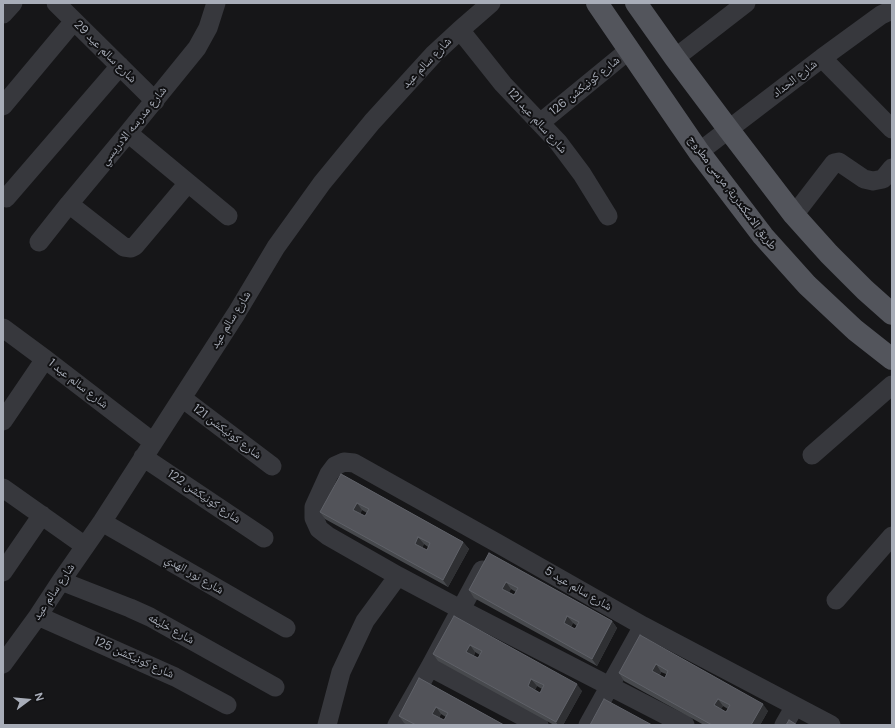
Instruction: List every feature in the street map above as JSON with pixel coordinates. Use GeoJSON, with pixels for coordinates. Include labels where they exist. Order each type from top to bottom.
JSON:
{"type":"FeatureCollection","features":[{"type":"Feature","properties":{"kind":"main road","name":"طريق الاسكندرية, مرسى مطروح"},"geometry":{"type":"LineString","coordinates":[[597,3],[700,152],[763,236],[807,286],[855,330],[892,359]]}},
{"type":"Feature","properties":{"kind":"main road"},"geometry":{"type":"LineString","coordinates":[[636,3],[675,58],[794,214],[828,254],[892,314]]}},
{"type":"Feature","properties":{"kind":"street"},"geometry":{"type":"LineString","coordinates":[[3,14],[13,3]]}},
{"type":"Feature","properties":{"kind":"street","name":"شارع سالم عيد 29"},"geometry":{"type":"LineString","coordinates":[[56,3],[155,101]]}},
{"type":"Feature","properties":{"kind":"street","name":"شارع مدرسه الادريسي"},"geometry":{"type":"LineString","coordinates":[[39,242],[197,48],[208,28],[216,3]]}},
{"type":"Feature","properties":{"kind":"street","name":"شارع سالم عيد"},"geometry":{"type":"LineString","coordinates":[[4,661],[38,616],[102,522],[236,314],[276,247],[322,183],[372,122],[434,54],[491,3]]}},
{"type":"Feature","properties":{"kind":"street"},"geometry":{"type":"LineString","coordinates":[[675,58],[746,3]]}},
{"type":"Feature","properties":{"kind":"street","name":"شارع الحداد"},"geometry":{"type":"LineString","coordinates":[[700,152],[880,15],[892,10]]}},
{"type":"Feature","properties":{"kind":"street"},"geometry":{"type":"LineString","coordinates":[[3,106],[74,21]]}},
{"type":"Feature","properties":{"kind":"street","name":"شارع سالم عيد 121"},"geometry":{"type":"LineString","coordinates":[[460,30],[503,84],[558,142],[582,174],[608,216]]}},
{"type":"Feature","properties":{"kind":"street","name":"شارع كونيكشن 126"},"geometry":{"type":"LineString","coordinates":[[540,123],[629,50]]}},
{"type":"Feature","properties":{"kind":"street"},"geometry":{"type":"LineString","coordinates":[[822,58],[892,129]]}},
{"type":"Feature","properties":{"kind":"street"},"geometry":{"type":"LineString","coordinates":[[6,198],[120,66]]}},
{"type":"Feature","properties":{"kind":"street"},"geometry":{"type":"LineString","coordinates":[[128,133],[228,216]]}},
{"type":"Feature","properties":{"kind":"street"},"geometry":{"type":"LineString","coordinates":[[794,214],[834,163],[839,162],[864,179],[873,181],[883,178],[892,168]]}},
{"type":"Feature","properties":{"kind":"street"},"geometry":{"type":"LineString","coordinates":[[69,204],[124,247],[131,248],[135,246],[188,183]]}},
{"type":"Feature","properties":{"kind":"street","name":"شارع سالم عيد 1"},"geometry":{"type":"LineString","coordinates":[[3,328],[45,359],[148,449]]}},
{"type":"Feature","properties":{"kind":"street"},"geometry":{"type":"LineString","coordinates":[[5,413],[45,359]]}},
{"type":"Feature","properties":{"kind":"street"},"geometry":{"type":"LineString","coordinates":[[812,455],[892,385]]}},
{"type":"Feature","properties":{"kind":"street","name":"شارع كونيكشن 121"},"geometry":{"type":"LineString","coordinates":[[182,398],[272,466]]}},
{"type":"Feature","properties":{"kind":"street","name":"شارع كونيكشن 122"},"geometry":{"type":"LineString","coordinates":[[148,449],[264,538]]}},
{"type":"Feature","properties":{"kind":"street","name":"شارع سالم عيد 5"},"geometry":{"type":"LineString","coordinates":[[398,576],[328,536],[319,529],[314,518],[314,507],[329,474],[336,466],[344,462],[354,463],[497,542],[643,626],[831,725]]}},
{"type":"Feature","properties":{"kind":"street"},"geometry":{"type":"LineString","coordinates":[[3,488],[85,546]]}},
{"type":"Feature","properties":{"kind":"street"},"geometry":{"type":"LineString","coordinates":[[3,572],[42,515]]}},
{"type":"Feature","properties":{"kind":"street","name":"شارع نور الهدي"},"geometry":{"type":"LineString","coordinates":[[102,522],[286,628]]}},
{"type":"Feature","properties":{"kind":"street"},"geometry":{"type":"LineString","coordinates":[[836,600],[892,536]]}},
{"type":"Feature","properties":{"kind":"street"},"geometry":{"type":"LineString","coordinates":[[397,725],[497,542]]}},
{"type":"Feature","properties":{"kind":"street"},"geometry":{"type":"LineString","coordinates":[[327,725],[341,672],[353,646],[365,621],[398,576],[460,610],[685,725]]}},
{"type":"Feature","properties":{"kind":"street","name":"شارع خليفه"},"geometry":{"type":"LineString","coordinates":[[61,581],[143,614],[275,687]]}},
{"type":"Feature","properties":{"kind":"street","name":"شارع كونيكشن 125"},"geometry":{"type":"LineString","coordinates":[[38,616],[175,677],[227,705]]}},
{"type":"Feature","properties":{"kind":"street"},"geometry":{"type":"LineString","coordinates":[[588,725],[643,626]]}},
{"type":"Feature","properties":{"kind":"street"},"geometry":{"type":"LineString","coordinates":[[430,667],[539,725]]}},
{"type":"Feature","properties":{"kind":"street"},"geometry":{"type":"LineString","coordinates":[[784,725],[795,706]]}},
{"type":"Feature","properties":{"kind":"building"},"geometry":{"type":"Polygon","coordinates":[[[341,474],[463,542],[443,580],[320,512],[341,474]],[[357,503],[353,510],[365,516],[369,509],[357,503]],[[418,537],[415,544],[427,550],[430,543],[418,537]]]}},
{"type":"Feature","properties":{"kind":"building"},"geometry":{"type":"Polygon","coordinates":[[[489,553],[612,621],[592,659],[469,590],[489,553]],[[506,582],[502,589],[514,595],[518,588],[506,582]],[[567,616],[564,623],[575,629],[579,622],[567,616]]]}},
{"type":"Feature","properties":{"kind":"building"},"geometry":{"type":"Polygon","coordinates":[[[454,616],[577,684],[556,722],[433,654],[454,616]],[[470,645],[466,652],[478,658],[482,651],[470,645]],[[531,679],[528,686],[540,693],[544,685],[531,679]]]}},
{"type":"Feature","properties":{"kind":"building"},"geometry":{"type":"Polygon","coordinates":[[[640,635],[763,704],[751,725],[712,725],[619,673],[640,635]],[[656,664],[652,671],[665,678],[668,671],[656,664]],[[718,699],[714,705],[726,712],[730,705],[718,699]]]}},
{"type":"Feature","properties":{"kind":"building"},"geometry":{"type":"Polygon","coordinates":[[[419,678],[504,725],[416,725],[399,716],[419,678]],[[436,707],[432,714],[444,720],[448,713],[436,707]]]}},
{"type":"Feature","properties":{"kind":"building"},"geometry":{"type":"Polygon","coordinates":[[[604,699],[652,725],[590,725],[604,699]]]}},
{"type":"Feature","properties":{"kind":"building"},"geometry":{"type":"Polygon","coordinates":[[[789,720],[797,725],[786,725],[789,720]]]}}]}
